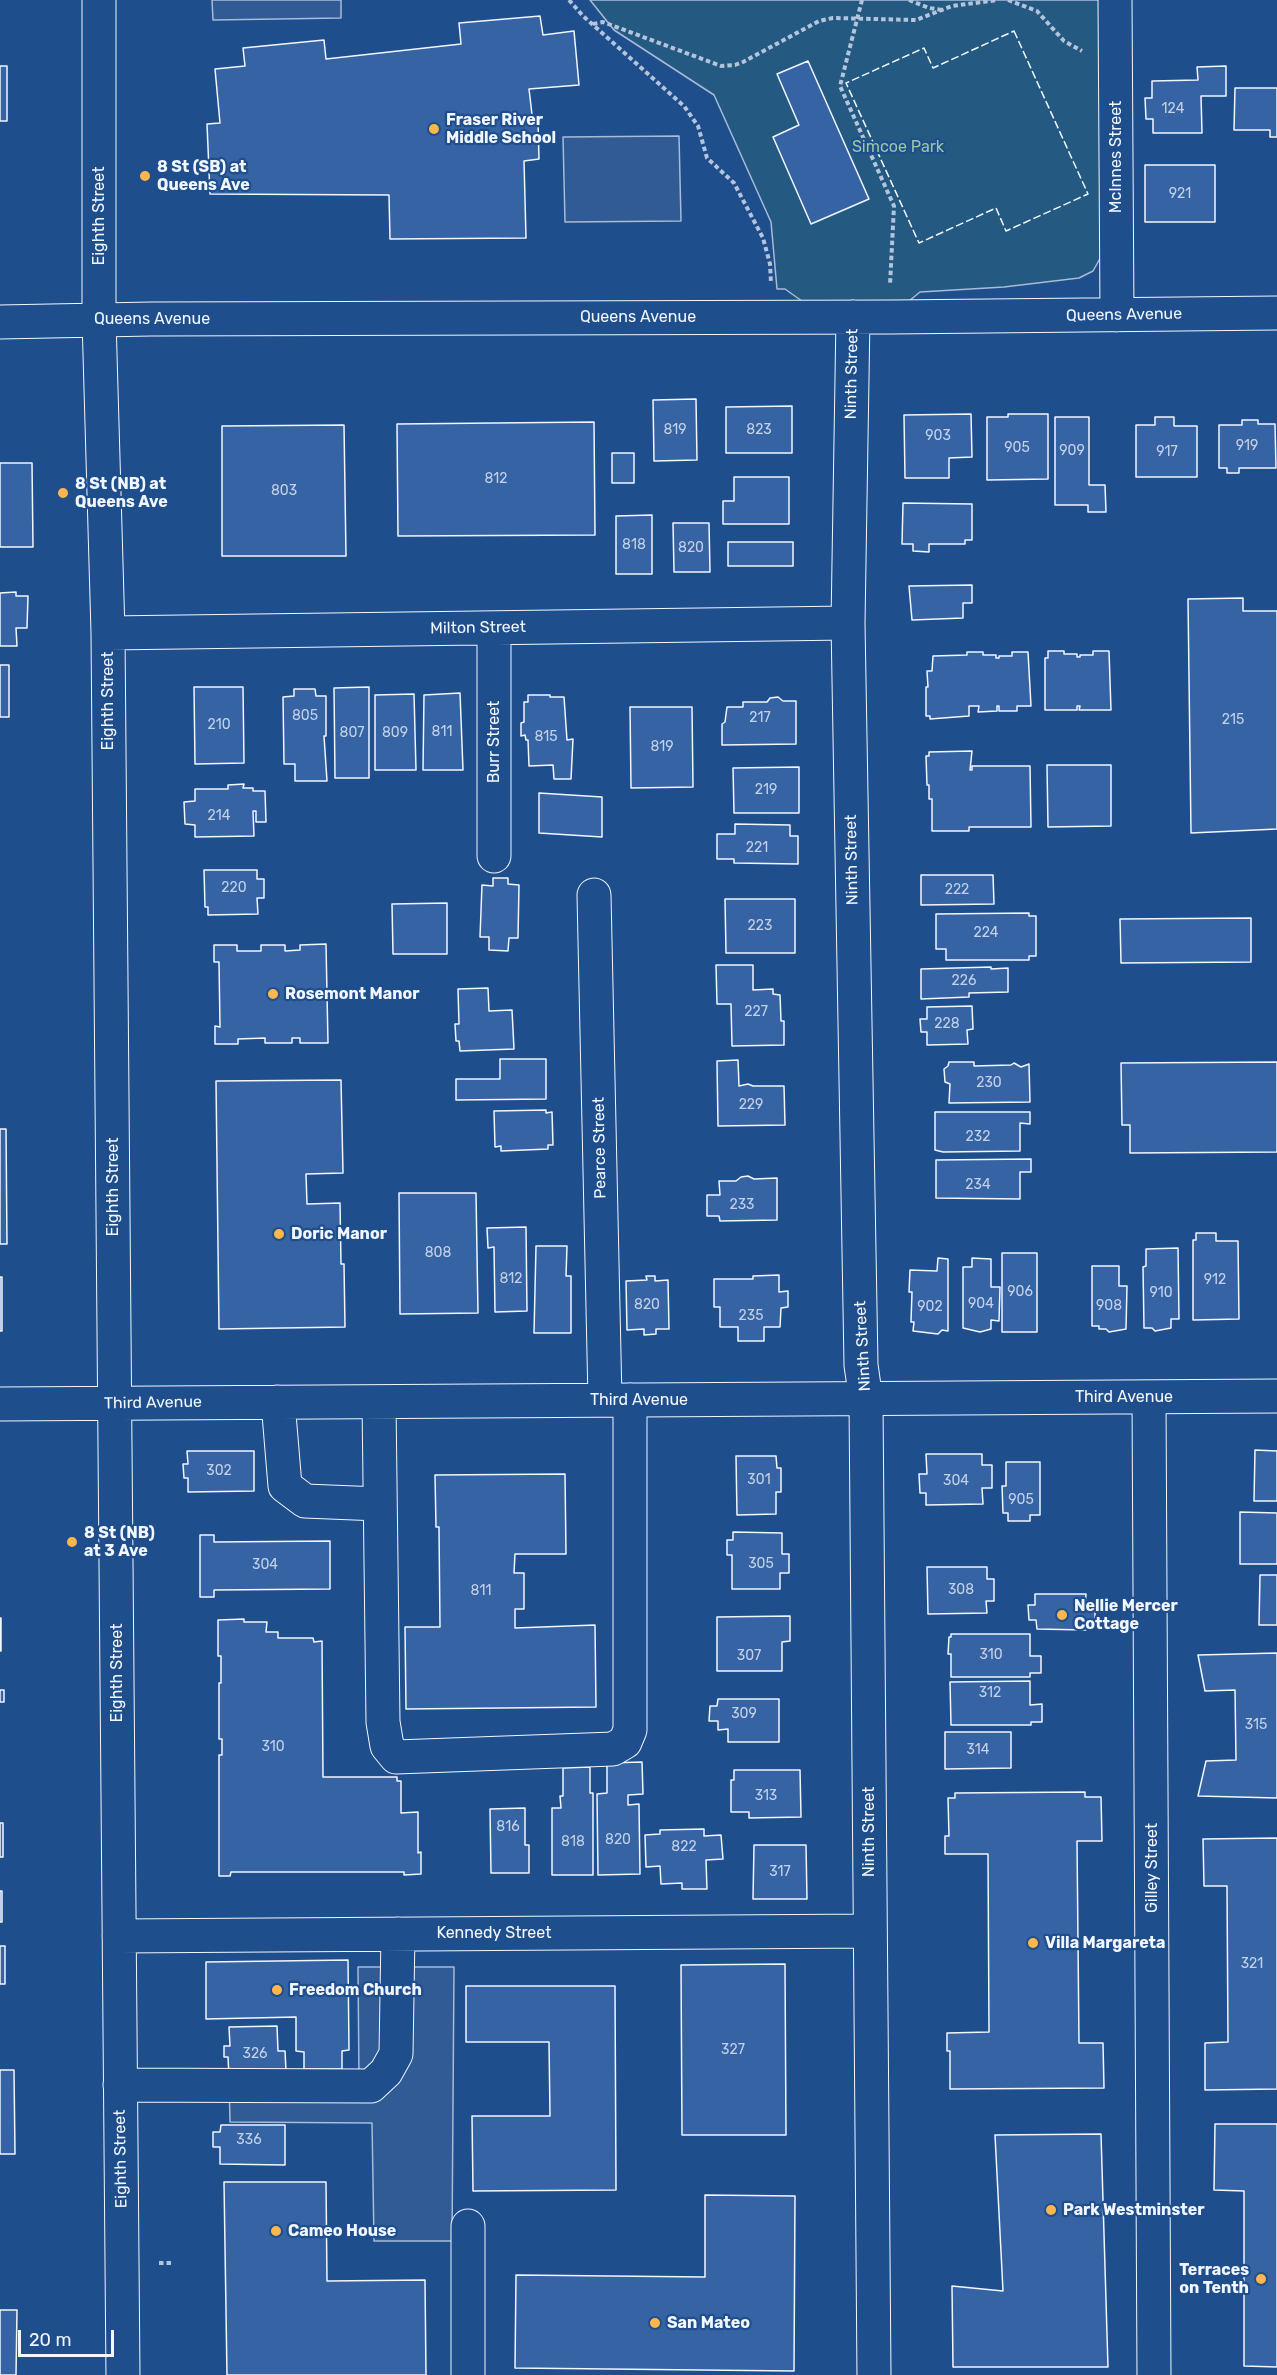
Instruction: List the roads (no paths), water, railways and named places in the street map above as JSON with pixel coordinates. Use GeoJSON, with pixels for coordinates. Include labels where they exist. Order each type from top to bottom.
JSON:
{"type":"FeatureCollection","features":[{"type":"Feature","properties":{"kind":"street","name":"Eighth Street"},"geometry":{"type":"LineString","coordinates":[[99,0],[99,319],[108,633],[123,2375]]}},
{"type":"Feature","properties":{"kind":"street","name":"McInnes Street"},"geometry":{"type":"LineString","coordinates":[[1115,0],[1117,315]]}},
{"type":"Feature","properties":{"kind":"street","name":"Queens Avenue"},"geometry":{"type":"LineString","coordinates":[[0,322],[99,319],[853,317],[1277,313]]}},
{"type":"Feature","properties":{"kind":"street","name":"Ninth Street"},"geometry":{"type":"LineString","coordinates":[[853,317],[848,623],[861,1365],[866,1400],[874,2375]]}},
{"type":"Feature","properties":{"kind":"street","name":"Milton Street"},"geometry":{"type":"LineString","coordinates":[[108,633],[848,623]]}},
{"type":"Feature","properties":{"kind":"street","name":"Burr Street"},"geometry":{"type":"LineString","coordinates":[[494,628],[494,856]]}},
{"type":"Feature","properties":{"kind":"street","name":"Pearce Street"},"geometry":{"type":"LineString","coordinates":[[379,1504],[383,1722],[387,1746],[396,1757],[613,1749],[625,1742],[630,1730],[618,1400],[594,895]]}},
{"type":"Feature","properties":{"kind":"street","name":"Third Avenue"},"geometry":{"type":"LineString","coordinates":[[0,1404],[1277,1396]]}},
{"type":"Feature","properties":{"kind":"street","name":"Gilley Street"},"geometry":{"type":"LineString","coordinates":[[1149,1397],[1154,2375]]}},
{"type":"Feature","properties":{"kind":"street"},"geometry":{"type":"LineString","coordinates":[[278,1402],[285,1486],[305,1501],[379,1504],[379,1402]]}},
{"type":"Feature","properties":{"kind":"street","name":"Kennedy Street"},"geometry":{"type":"LineString","coordinates":[[119,1936],[870,1931]]}},
{"type":"Feature","properties":{"kind":"street"},"geometry":{"type":"LineString","coordinates":[[120,2085],[371,2086],[386,2072],[396,2054],[398,1934]]}},
{"type":"Feature","properties":{"kind":"street"},"geometry":{"type":"LineString","coordinates":[[468,2226],[468,2375]]}},
{"type":"Feature","properties":{"kind":"place","name":"Fraser River Middle School"},"geometry":{"type":"Point","coordinates":[434,129]}},
{"type":"Feature","properties":{"kind":"place","name":"8 St (SB) at Queens Ave"},"geometry":{"type":"Point","coordinates":[145,176]}},
{"type":"Feature","properties":{"kind":"place","name":"8 St (NB) at Queens Ave"},"geometry":{"type":"Point","coordinates":[63,493]}},
{"type":"Feature","properties":{"kind":"place","name":"Rosemont Manor"},"geometry":{"type":"Point","coordinates":[273,994]}},
{"type":"Feature","properties":{"kind":"place","name":"Doric Manor"},"geometry":{"type":"Point","coordinates":[279,1234]}},
{"type":"Feature","properties":{"kind":"place","name":"8 St (NB) at 3 Ave"},"geometry":{"type":"Point","coordinates":[72,1542]}},
{"type":"Feature","properties":{"kind":"place","name":"Nellie Mercer Cottage"},"geometry":{"type":"Point","coordinates":[1062,1615]}},
{"type":"Feature","properties":{"kind":"place","name":"Villa Margareta"},"geometry":{"type":"Point","coordinates":[1033,1943]}},
{"type":"Feature","properties":{"kind":"place","name":"Freedom Church"},"geometry":{"type":"Point","coordinates":[277,1990]}},
{"type":"Feature","properties":{"kind":"place","name":"Park Westminster"},"geometry":{"type":"Point","coordinates":[1051,2210]}},
{"type":"Feature","properties":{"kind":"place","name":"Cameo House"},"geometry":{"type":"Point","coordinates":[276,2231]}},
{"type":"Feature","properties":{"kind":"place","name":"Terraces on Tenth"},"geometry":{"type":"Point","coordinates":[1261,2279]}},
{"type":"Feature","properties":{"kind":"place","name":"San Mateo"},"geometry":{"type":"Point","coordinates":[655,2323]}},
{"type":"Feature","properties":{"kind":"park label","name":"Simcoe Park"},"geometry":{"type":"Point","coordinates":[898,147]}}]}
